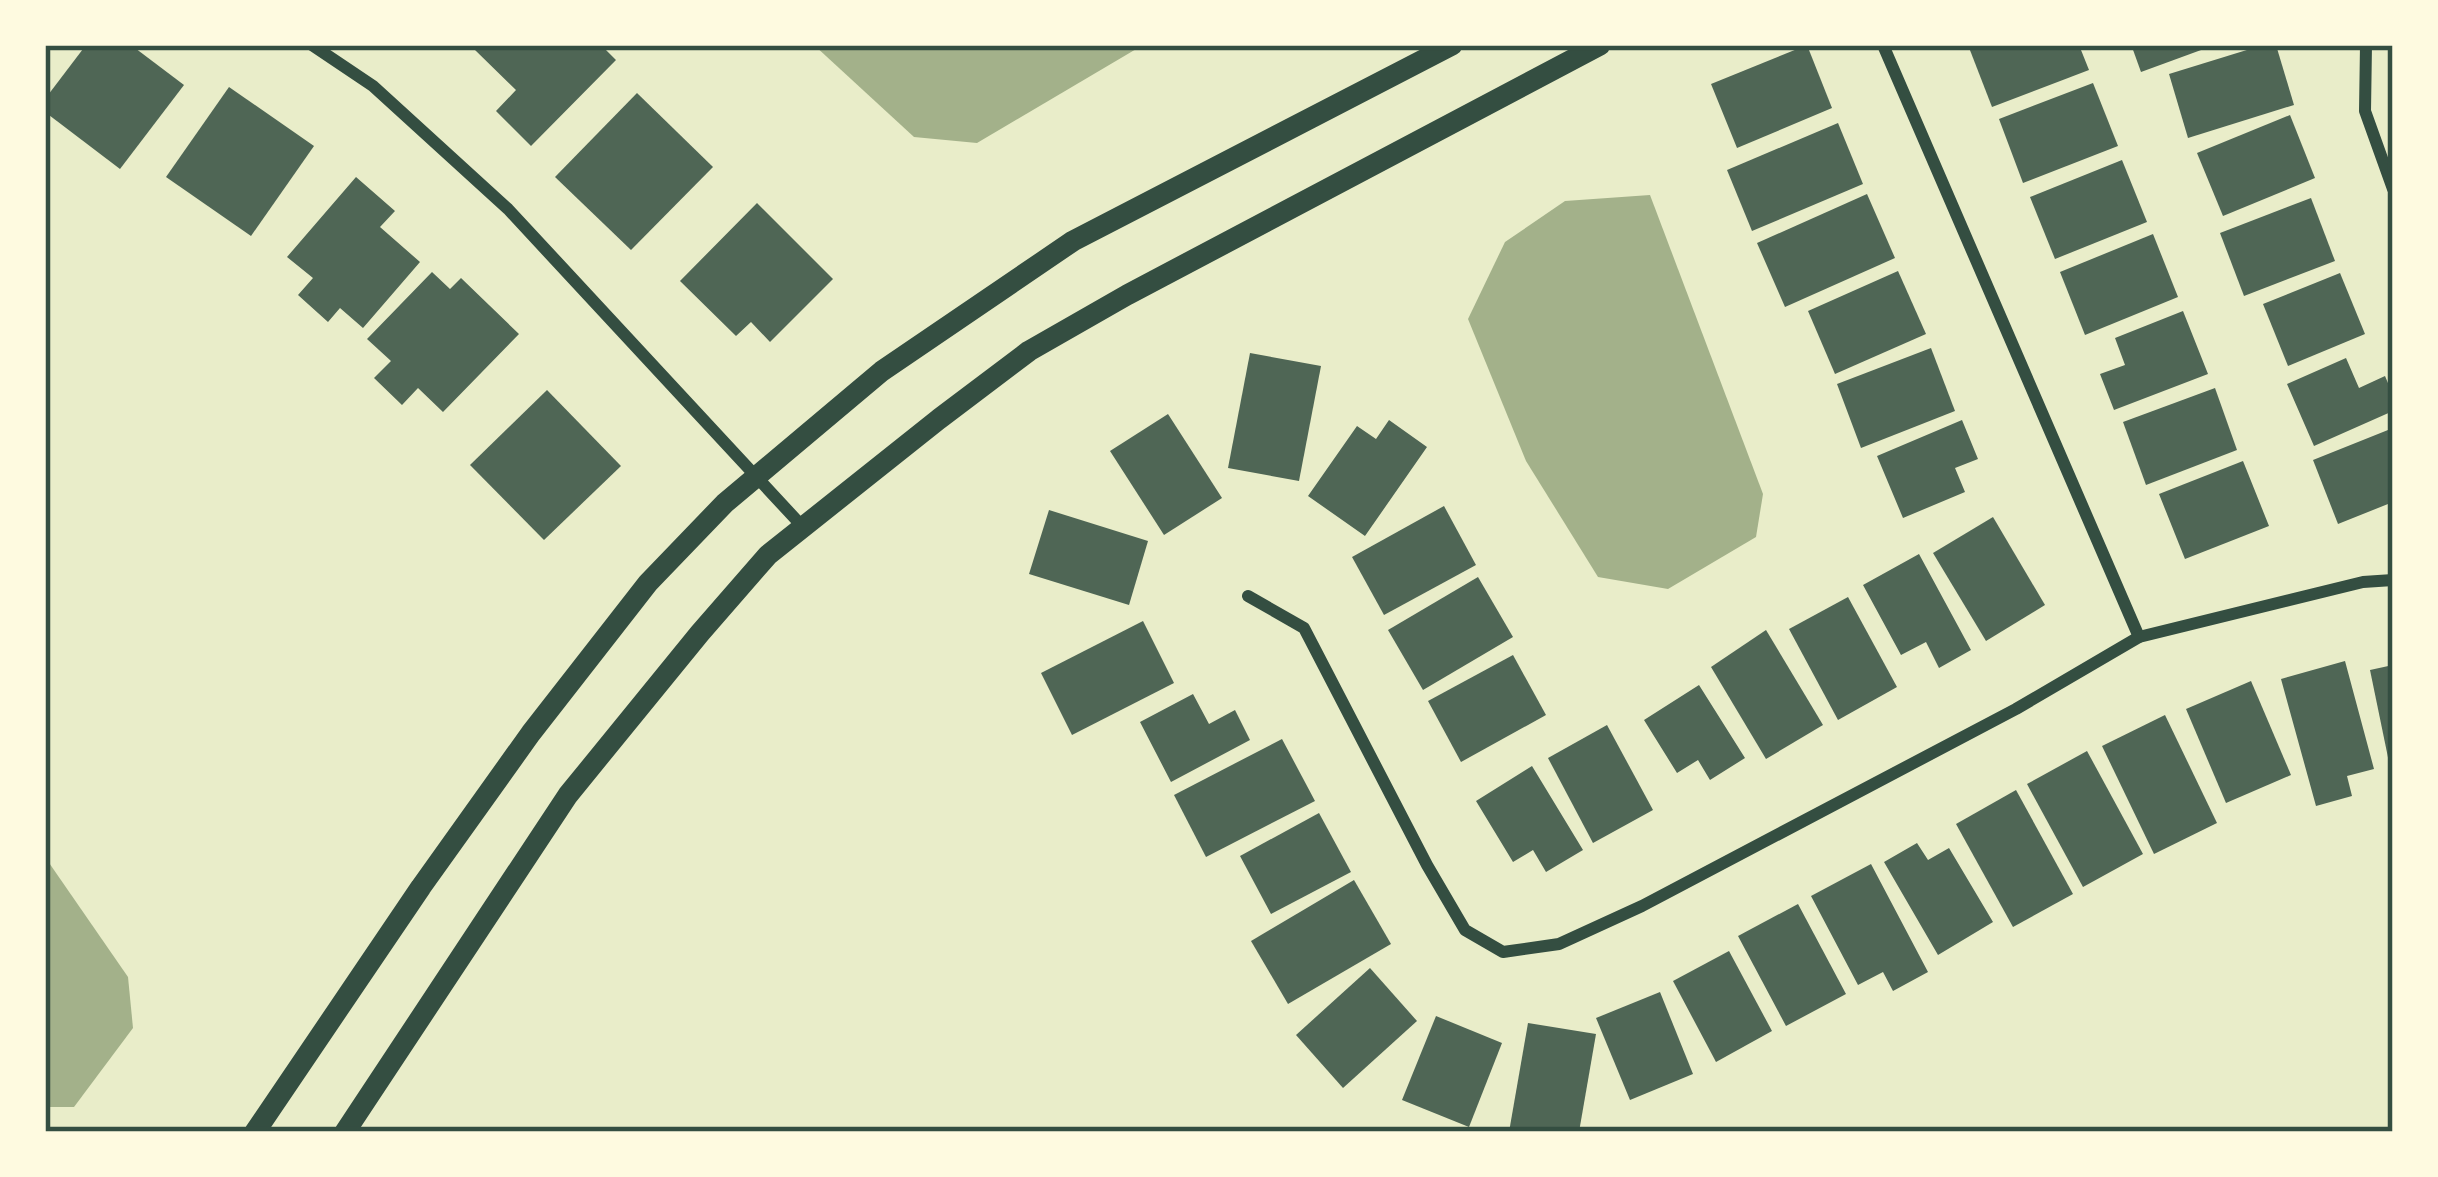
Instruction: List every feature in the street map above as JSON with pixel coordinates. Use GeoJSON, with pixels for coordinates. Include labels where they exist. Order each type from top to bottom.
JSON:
{"type":"FeatureCollection","features":[{"type":"Feature","properties":{"kind":"street"},"geometry":{"type":"LineString","coordinates":[[312,45],[373,86],[508,209],[802,526]]}},
{"type":"Feature","properties":{"kind":"street"},"geometry":{"type":"LineString","coordinates":[[255,1132],[545,714],[648,583],[724,503],[881,371],[1073,241],[1452,45]]}},
{"type":"Feature","properties":{"kind":"street"},"geometry":{"type":"LineString","coordinates":[[344,1132],[568,794],[768,555],[1029,352],[1127,295],[1600,45]]}},
{"type":"Feature","properties":{"kind":"street"},"geometry":{"type":"LineString","coordinates":[[1883,45],[2139,637]]}},
{"type":"Feature","properties":{"kind":"street"},"geometry":{"type":"LineString","coordinates":[[2366,45],[2365,111],[2393,189]]}},
{"type":"Feature","properties":{"kind":"street"},"geometry":{"type":"LineString","coordinates":[[1248,596],[1304,628],[1465,930],[1503,952],[1559,944],[1642,906],[2016,709],[2139,637],[2363,582],[2393,580]]}},
{"type":"Feature","properties":{"kind":"shaded area"},"geometry":{"type":"Polygon","coordinates":[[[814,45],[1143,45],[977,143],[914,137],[814,45]]]}},
{"type":"Feature","properties":{"kind":"shaded area"},"geometry":{"type":"Polygon","coordinates":[[[1650,195],[1763,494],[1756,537],[1668,589],[1598,577],[1526,461],[1468,319],[1505,242],[1565,201],[1650,195]]]}},
{"type":"Feature","properties":{"kind":"shaded area"},"geometry":{"type":"Polygon","coordinates":[[[45,857],[128,977],[133,1028],[74,1107],[45,1107],[45,857]]]}},
{"type":"Feature","properties":{"kind":"building"},"geometry":{"type":"Polygon","coordinates":[[[86,45],[131,45],[184,85],[120,169],[45,112],[45,99],[86,45]]]}},
{"type":"Feature","properties":{"kind":"building"},"geometry":{"type":"Polygon","coordinates":[[[480,45],[601,45],[616,60],[531,146],[496,111],[516,90],[475,50],[480,45]]]}},
{"type":"Feature","properties":{"kind":"building"},"geometry":{"type":"Polygon","coordinates":[[[1807,45],[1832,108],[1737,148],[1711,84],[1807,45]]]}},
{"type":"Feature","properties":{"kind":"building"},"geometry":{"type":"Polygon","coordinates":[[[1968,45],[2079,45],[2089,70],[1992,107],[1968,45]]]}},
{"type":"Feature","properties":{"kind":"building"},"geometry":{"type":"Polygon","coordinates":[[[2135,45],[2212,45],[2212,46],[2141,72],[2135,45]]]}},
{"type":"Feature","properties":{"kind":"building"},"geometry":{"type":"Polygon","coordinates":[[[2276,45],[2294,105],[2188,138],[2169,74],[2276,45]]]}},
{"type":"Feature","properties":{"kind":"building"},"geometry":{"type":"Polygon","coordinates":[[[2093,83],[2118,146],[2023,183],[1999,119],[2093,83]]]}},
{"type":"Feature","properties":{"kind":"building"},"geometry":{"type":"Polygon","coordinates":[[[229,87],[314,146],[251,236],[166,177],[229,87]]]}},
{"type":"Feature","properties":{"kind":"building"},"geometry":{"type":"Polygon","coordinates":[[[637,93],[713,167],[631,250],[555,177],[637,93]]]}},
{"type":"Feature","properties":{"kind":"building"},"geometry":{"type":"Polygon","coordinates":[[[2290,115],[2315,178],[2223,216],[2197,153],[2290,115]]]}},
{"type":"Feature","properties":{"kind":"building"},"geometry":{"type":"Polygon","coordinates":[[[1838,123],[1863,184],[1752,231],[1727,170],[1838,123]]]}},
{"type":"Feature","properties":{"kind":"building"},"geometry":{"type":"Polygon","coordinates":[[[2122,160],[2147,222],[2055,259],[2030,197],[2122,160]]]}},
{"type":"Feature","properties":{"kind":"building"},"geometry":{"type":"Polygon","coordinates":[[[356,177],[395,211],[380,227],[420,262],[363,328],[340,308],[328,322],[298,295],[313,278],[287,257],[356,177]]]}},
{"type":"Feature","properties":{"kind":"building"},"geometry":{"type":"Polygon","coordinates":[[[1867,194],[1895,258],[1785,307],[1757,243],[1867,194]]]}},
{"type":"Feature","properties":{"kind":"building"},"geometry":{"type":"Polygon","coordinates":[[[2311,198],[2335,261],[2244,296],[2220,233],[2311,198]]]}},
{"type":"Feature","properties":{"kind":"building"},"geometry":{"type":"Polygon","coordinates":[[[757,203],[833,279],[770,342],[751,322],[736,336],[680,281],[757,203]]]}},
{"type":"Feature","properties":{"kind":"building"},"geometry":{"type":"Polygon","coordinates":[[[2153,234],[2178,297],[2085,335],[2060,272],[2153,234]]]}},
{"type":"Feature","properties":{"kind":"building"},"geometry":{"type":"Polygon","coordinates":[[[1898,271],[1926,334],[1835,374],[1808,311],[1898,271]]]}},
{"type":"Feature","properties":{"kind":"building"},"geometry":{"type":"Polygon","coordinates":[[[432,272],[450,289],[461,278],[519,334],[443,412],[418,388],[402,405],[374,378],[391,361],[367,339],[432,272]]]}},
{"type":"Feature","properties":{"kind":"building"},"geometry":{"type":"Polygon","coordinates":[[[2340,273],[2365,334],[2288,366],[2263,304],[2340,273]]]}},
{"type":"Feature","properties":{"kind":"building"},"geometry":{"type":"Polygon","coordinates":[[[2183,311],[2208,374],[2114,410],[2100,374],[2125,365],[2115,338],[2183,311]]]}},
{"type":"Feature","properties":{"kind":"building"},"geometry":{"type":"Polygon","coordinates":[[[1931,348],[1955,411],[1861,448],[1837,384],[1931,348]]]}},
{"type":"Feature","properties":{"kind":"building"},"geometry":{"type":"Polygon","coordinates":[[[1250,353],[1321,366],[1299,481],[1228,468],[1250,353]]]}},
{"type":"Feature","properties":{"kind":"building"},"geometry":{"type":"Polygon","coordinates":[[[2346,358],[2359,388],[2385,376],[2393,411],[2314,446],[2287,384],[2346,358]]]}},
{"type":"Feature","properties":{"kind":"building"},"geometry":{"type":"Polygon","coordinates":[[[2215,388],[2237,450],[2146,485],[2123,422],[2215,388]]]}},
{"type":"Feature","properties":{"kind":"building"},"geometry":{"type":"Polygon","coordinates":[[[547,390],[621,466],[544,540],[470,465],[547,390]]]}},
{"type":"Feature","properties":{"kind":"building"},"geometry":{"type":"Polygon","coordinates":[[[1168,414],[1222,498],[1164,535],[1110,451],[1168,414]]]}},
{"type":"Feature","properties":{"kind":"building"},"geometry":{"type":"Polygon","coordinates":[[[1389,420],[1427,447],[1365,536],[1308,496],[1357,426],[1376,439],[1389,420]]]}},
{"type":"Feature","properties":{"kind":"building"},"geometry":{"type":"Polygon","coordinates":[[[1962,420],[1978,459],[1955,468],[1965,492],[1903,518],[1877,456],[1962,420]]]}},
{"type":"Feature","properties":{"kind":"building"},"geometry":{"type":"Polygon","coordinates":[[[2393,428],[2393,502],[2338,524],[2313,460],[2393,428]]]}},
{"type":"Feature","properties":{"kind":"building"},"geometry":{"type":"Polygon","coordinates":[[[2243,461],[2269,526],[2185,559],[2159,494],[2243,461]]]}},
{"type":"Feature","properties":{"kind":"building"},"geometry":{"type":"Polygon","coordinates":[[[1444,506],[1476,565],[1384,615],[1352,557],[1444,506]]]}},
{"type":"Feature","properties":{"kind":"building"},"geometry":{"type":"Polygon","coordinates":[[[1049,510],[1148,541],[1129,605],[1029,574],[1049,510]]]}},
{"type":"Feature","properties":{"kind":"building"},"geometry":{"type":"Polygon","coordinates":[[[1993,517],[2045,605],[1986,641],[1933,553],[1993,517]]]}},
{"type":"Feature","properties":{"kind":"building"},"geometry":{"type":"Polygon","coordinates":[[[1919,554],[1971,650],[1939,668],[1926,642],[1901,655],[1863,585],[1919,554]]]}},
{"type":"Feature","properties":{"kind":"building"},"geometry":{"type":"Polygon","coordinates":[[[1478,577],[1513,637],[1423,690],[1388,630],[1478,577]]]}},
{"type":"Feature","properties":{"kind":"building"},"geometry":{"type":"Polygon","coordinates":[[[1848,597],[1897,687],[1838,720],[1789,629],[1848,597]]]}},
{"type":"Feature","properties":{"kind":"building"},"geometry":{"type":"Polygon","coordinates":[[[1143,621],[1174,683],[1072,735],[1041,673],[1143,621]]]}},
{"type":"Feature","properties":{"kind":"building"},"geometry":{"type":"Polygon","coordinates":[[[1766,630],[1823,725],[1766,759],[1711,667],[1766,630]]]}},
{"type":"Feature","properties":{"kind":"building"},"geometry":{"type":"Polygon","coordinates":[[[1513,655],[1546,715],[1461,762],[1428,701],[1513,655]]]}},
{"type":"Feature","properties":{"kind":"building"},"geometry":{"type":"Polygon","coordinates":[[[2345,661],[2374,769],[2347,776],[2352,796],[2316,806],[2281,679],[2345,661]]]}},
{"type":"Feature","properties":{"kind":"building"},"geometry":{"type":"Polygon","coordinates":[[[2393,665],[2393,772],[2391,772],[2370,670],[2393,665]]]}},
{"type":"Feature","properties":{"kind":"building"},"geometry":{"type":"Polygon","coordinates":[[[2251,681],[2291,775],[2226,803],[2186,709],[2251,681]]]}},
{"type":"Feature","properties":{"kind":"building"},"geometry":{"type":"Polygon","coordinates":[[[1699,685],[1745,758],[1710,780],[1698,760],[1677,773],[1644,720],[1699,685]]]}},
{"type":"Feature","properties":{"kind":"building"},"geometry":{"type":"Polygon","coordinates":[[[1193,694],[1209,724],[1235,710],[1250,740],[1171,782],[1140,722],[1193,694]]]}},
{"type":"Feature","properties":{"kind":"building"},"geometry":{"type":"Polygon","coordinates":[[[2165,715],[2217,823],[2154,854],[2102,746],[2165,715]]]}},
{"type":"Feature","properties":{"kind":"building"},"geometry":{"type":"Polygon","coordinates":[[[1607,725],[1653,810],[1593,843],[1548,758],[1607,725]]]}},
{"type":"Feature","properties":{"kind":"building"},"geometry":{"type":"Polygon","coordinates":[[[1282,739],[1315,801],[1206,857],[1174,795],[1282,739]]]}},
{"type":"Feature","properties":{"kind":"building"},"geometry":{"type":"Polygon","coordinates":[[[2087,751],[2143,854],[2083,887],[2027,784],[2087,751]]]}},
{"type":"Feature","properties":{"kind":"building"},"geometry":{"type":"Polygon","coordinates":[[[1532,766],[1583,850],[1546,872],[1533,850],[1513,862],[1476,801],[1532,766]]]}},
{"type":"Feature","properties":{"kind":"building"},"geometry":{"type":"Polygon","coordinates":[[[2016,790],[2073,894],[2013,927],[1956,824],[2016,790]]]}},
{"type":"Feature","properties":{"kind":"building"},"geometry":{"type":"Polygon","coordinates":[[[1319,813],[1351,872],[1271,914],[1240,856],[1319,813]]]}},
{"type":"Feature","properties":{"kind":"building"},"geometry":{"type":"Polygon","coordinates":[[[1917,843],[1928,860],[1949,848],[1993,922],[1938,955],[1884,862],[1917,843]]]}},
{"type":"Feature","properties":{"kind":"building"},"geometry":{"type":"Polygon","coordinates":[[[1871,864],[1928,972],[1893,991],[1883,972],[1858,985],[1811,896],[1871,864]]]}},
{"type":"Feature","properties":{"kind":"building"},"geometry":{"type":"Polygon","coordinates":[[[1354,880],[1391,944],[1288,1004],[1251,941],[1354,880]]]}},
{"type":"Feature","properties":{"kind":"building"},"geometry":{"type":"Polygon","coordinates":[[[1798,904],[1846,994],[1786,1026],[1738,936],[1798,904]]]}},
{"type":"Feature","properties":{"kind":"building"},"geometry":{"type":"Polygon","coordinates":[[[1729,951],[1772,1031],[1716,1062],[1673,981],[1729,951]]]}},
{"type":"Feature","properties":{"kind":"building"},"geometry":{"type":"Polygon","coordinates":[[[1370,968],[1417,1021],[1343,1088],[1296,1035],[1370,968]]]}},
{"type":"Feature","properties":{"kind":"building"},"geometry":{"type":"Polygon","coordinates":[[[1660,992],[1693,1074],[1630,1100],[1596,1018],[1660,992]]]}},
{"type":"Feature","properties":{"kind":"building"},"geometry":{"type":"Polygon","coordinates":[[[1436,1016],[1502,1043],[1469,1127],[1402,1100],[1436,1016]]]}},
{"type":"Feature","properties":{"kind":"building"},"geometry":{"type":"Polygon","coordinates":[[[1528,1023],[1596,1034],[1579,1132],[1509,1132],[1528,1023]]]}}]}
